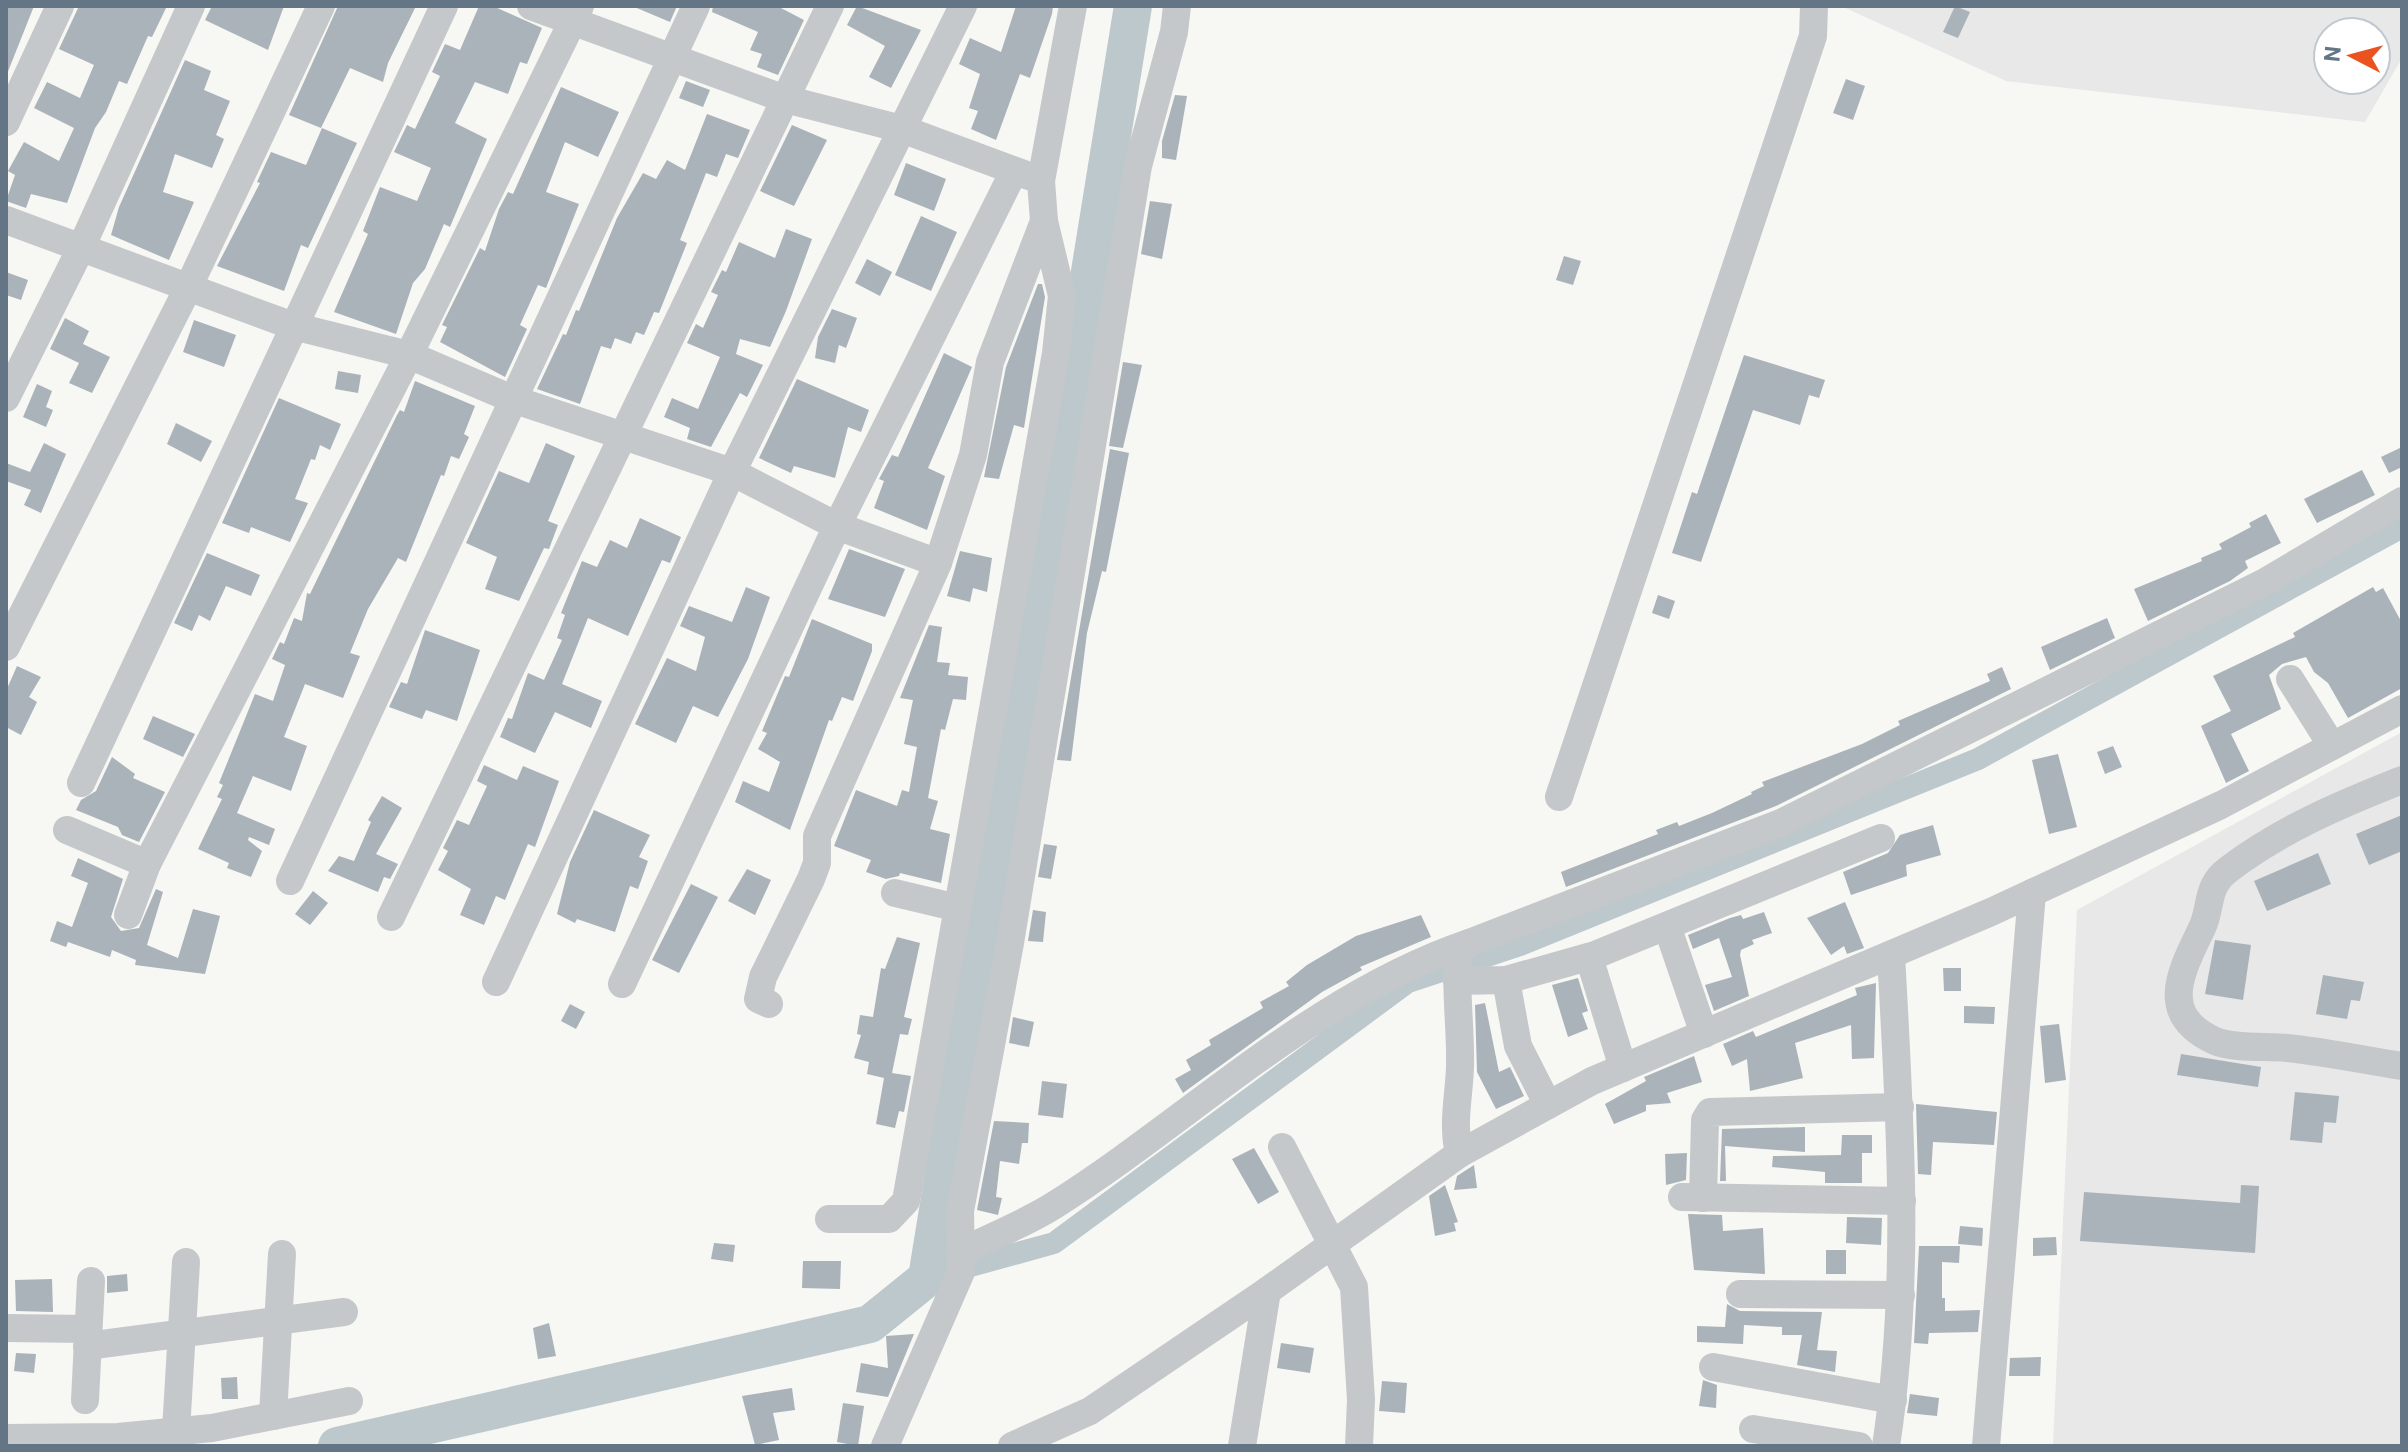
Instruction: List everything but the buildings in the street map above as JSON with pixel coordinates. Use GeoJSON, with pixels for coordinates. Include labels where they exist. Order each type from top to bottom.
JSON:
{"type":"FeatureCollection","features":[{"type":"Feature","properties":{"kind":"street"},"geometry":{"type":"LineString","coordinates":[[6,122],[60,6]]}},
{"type":"Feature","properties":{"kind":"street"},"geometry":{"type":"LineString","coordinates":[[6,398],[81,248],[191,6]]}},
{"type":"Feature","properties":{"kind":"street"},"geometry":{"type":"LineString","coordinates":[[6,647],[189,286],[321,6]]}},
{"type":"Feature","properties":{"kind":"street"},"geometry":{"type":"LineString","coordinates":[[81,783],[444,6]]}},
{"type":"Feature","properties":{"kind":"street"},"geometry":{"type":"LineString","coordinates":[[531,6],[576,14],[671,58],[785,99],[902,129],[1041,181]]}},
{"type":"Feature","properties":{"kind":"street"},"geometry":{"type":"LineString","coordinates":[[290,881],[696,6]]}},
{"type":"Feature","properties":{"kind":"street"},"geometry":{"type":"LineString","coordinates":[[391,917],[830,6]]}},
{"type":"Feature","properties":{"kind":"street"},"geometry":{"type":"LineString","coordinates":[[496,982],[732,472],[963,6]]}},
{"type":"Feature","properties":{"kind":"street"},"geometry":{"type":"LineString","coordinates":[[829,1219],[889,1219],[906,1201],[1056,353],[1062,296],[1044,221],[1041,181],[1073,6]]}},
{"type":"Feature","properties":{"kind":"street"},"geometry":{"type":"LineString","coordinates":[[885,1446],[960,1262],[960,1211],[1010,943],[1138,166],[1174,32],[1177,6]]}},
{"type":"Feature","properties":{"kind":"street"},"geometry":{"type":"LineString","coordinates":[[1559,797],[1813,36],[1814,6]]}},
{"type":"Feature","properties":{"kind":"street"},"geometry":{"type":"LineString","coordinates":[[128,915],[147,864],[409,355],[576,14]]}},
{"type":"Feature","properties":{"kind":"street"},"geometry":{"type":"LineString","coordinates":[[622,984],[837,526],[1014,171]]}},
{"type":"Feature","properties":{"kind":"street"},"geometry":{"type":"LineString","coordinates":[[6,220],[293,326],[409,355],[515,400],[732,472],[837,526],[938,563]]}},
{"type":"Feature","properties":{"kind":"street"},"geometry":{"type":"LineString","coordinates":[[769,1004],[758,999],[758,992],[811,879],[817,863],[817,836],[938,563],[973,455],[990,362],[1044,221]]}},
{"type":"Feature","properties":{"kind":"street"},"geometry":{"type":"LineString","coordinates":[[960,1262],[1051,1207],[1304,1029],[1386,976],[1460,962],[1783,822],[2265,582],[2402,501]]}},
{"type":"Feature","properties":{"kind":"street"},"geometry":{"type":"LineString","coordinates":[[2290,679],[2332,746]]}},
{"type":"Feature","properties":{"kind":"street"},"geometry":{"type":"LineString","coordinates":[[1012,1446],[1090,1411],[1267,1291],[1459,1154],[1548,1105],[1623,1068],[2032,893],[2221,805],[2402,709]]}},
{"type":"Feature","properties":{"kind":"street"},"geometry":{"type":"LineString","coordinates":[[2402,780],[2309,818],[2226,871],[2207,899],[2204,925],[2187,953],[2180,976],[2178,1005],[2191,1024],[2216,1042],[2291,1048],[2402,1066]]}},
{"type":"Feature","properties":{"kind":"street"},"geometry":{"type":"LineString","coordinates":[[67,830],[147,864]]}},
{"type":"Feature","properties":{"kind":"street"},"geometry":{"type":"LineString","coordinates":[[1460,962],[1506,980],[1589,957],[1881,838]]}},
{"type":"Feature","properties":{"kind":"street"},"geometry":{"type":"LineString","coordinates":[[895,893],[958,908]]}},
{"type":"Feature","properties":{"kind":"street"},"geometry":{"type":"LineString","coordinates":[[1986,1446],[2032,893]]}},
{"type":"Feature","properties":{"kind":"street"},"geometry":{"type":"LineString","coordinates":[[1667,926],[1704,1034]]}},
{"type":"Feature","properties":{"kind":"street"},"geometry":{"type":"LineString","coordinates":[[1886,1446],[1893,1400],[1901,1295],[1902,1201],[1891,955]]}},
{"type":"Feature","properties":{"kind":"street"},"geometry":{"type":"LineString","coordinates":[[1589,957],[1623,1068]]}},
{"type":"Feature","properties":{"kind":"street"},"geometry":{"type":"LineString","coordinates":[[1459,1154],[1453,1128],[1460,1066],[1460,962]]}},
{"type":"Feature","properties":{"kind":"street"},"geometry":{"type":"LineString","coordinates":[[1506,980],[1518,1046],[1548,1105]]}},
{"type":"Feature","properties":{"kind":"street"},"geometry":{"type":"LineString","coordinates":[[1900,1107],[1710,1112],[1705,1120],[1693,1198],[1902,1201]]}},
{"type":"Feature","properties":{"kind":"street"},"geometry":{"type":"LineString","coordinates":[[1282,1147],[1354,1287],[1361,1400],[1359,1446]]}},
{"type":"Feature","properties":{"kind":"street"},"geometry":{"type":"LineString","coordinates":[[273,1416],[282,1254]]}},
{"type":"Feature","properties":{"kind":"street"},"geometry":{"type":"LineString","coordinates":[[176,1431],[186,1262]]}},
{"type":"Feature","properties":{"kind":"street"},"geometry":{"type":"LineString","coordinates":[[85,1400],[91,1281]]}},
{"type":"Feature","properties":{"kind":"street"},"geometry":{"type":"LineString","coordinates":[[1242,1446],[1267,1291]]}},
{"type":"Feature","properties":{"kind":"street"},"geometry":{"type":"LineString","coordinates":[[1740,1294],[1901,1295]]}},
{"type":"Feature","properties":{"kind":"street"},"geometry":{"type":"LineString","coordinates":[[6,1328],[88,1338],[181,1334],[344,1312]]}},
{"type":"Feature","properties":{"kind":"street"},"geometry":{"type":"LineString","coordinates":[[1713,1367],[1893,1400]]}},
{"type":"Feature","properties":{"kind":"street"},"geometry":{"type":"LineString","coordinates":[[6,1438],[118,1437],[176,1431],[349,1401]]}},
{"type":"Feature","properties":{"kind":"street"},"geometry":{"type":"LineString","coordinates":[[1753,1429],[1859,1446]]}},
{"type":"Feature","properties":{"kind":"shaded area"},"geometry":{"type":"Polygon","coordinates":[[[1841,6],[2402,6],[2402,58],[2392,75],[2392,16],[2312,16],[2312,96],[2380,96],[2365,122],[2006,81],[1841,6]]]}},
{"type":"Feature","properties":{"kind":"shaded area"},"geometry":{"type":"Polygon","coordinates":[[[2402,732],[2402,1446],[2053,1446],[2077,910],[2402,732]]]}},
{"type":"Feature","properties":{"kind":"waterway"},"geometry":{"type":"LineString","coordinates":[[337,1446],[870,1324],[927,1278],[1133,6]]}},
{"type":"Feature","properties":{"kind":"waterway"},"geometry":{"type":"LineString","coordinates":[[927,1278],[1054,1243],[1408,982],[1520,945],[1978,759],[2402,527]]}}]}
